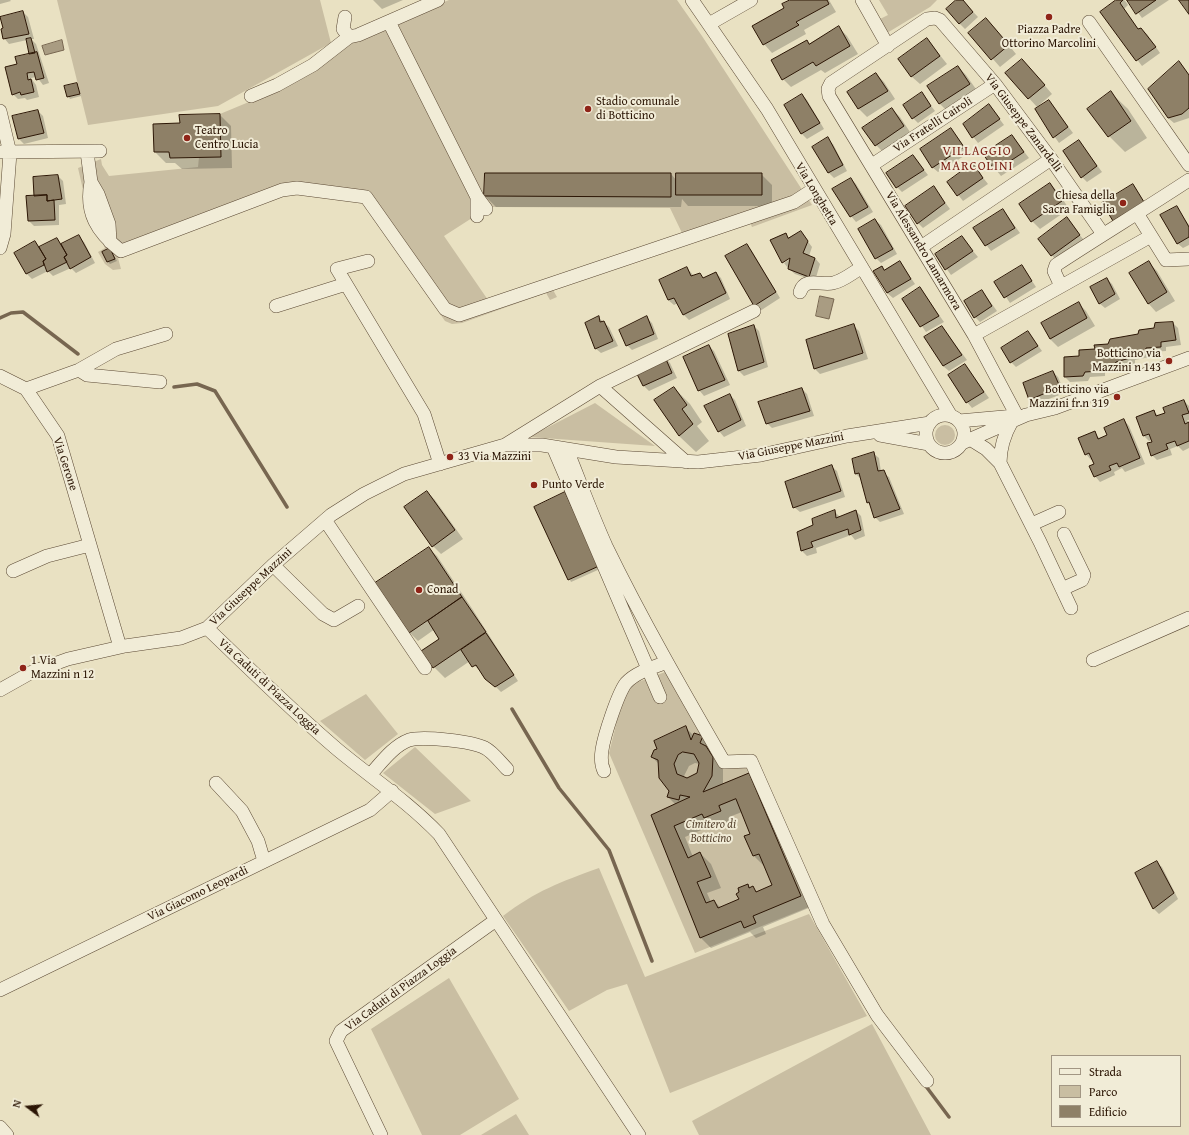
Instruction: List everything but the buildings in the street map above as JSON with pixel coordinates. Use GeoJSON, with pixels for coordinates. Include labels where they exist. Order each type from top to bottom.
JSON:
{"type":"FeatureCollection","features":[{"type":"Feature","properties":{"kind":"street"},"geometry":{"type":"LineString","coordinates":[[251,96],[277,85],[313,65],[349,37],[358,35],[438,0]]}},
{"type":"Feature","properties":{"kind":"street","name":"Via Longhetta"},"geometry":{"type":"LineString","coordinates":[[692,0],[767,109],[935,392],[955,419]]}},
{"type":"Feature","properties":{"kind":"street"},"geometry":{"type":"LineString","coordinates":[[709,24],[751,0]]}},
{"type":"Feature","properties":{"kind":"street"},"geometry":{"type":"LineString","coordinates":[[862,0],[888,46]]}},
{"type":"Feature","properties":{"kind":"street"},"geometry":{"type":"LineString","coordinates":[[345,17],[343,29],[349,37]]}},
{"type":"Feature","properties":{"kind":"street","name":"Via Giuseppe Zanardelli"},"geometry":{"type":"LineString","coordinates":[[888,46],[927,19],[935,18],[940,20],[995,84],[1051,159],[1103,234]]}},
{"type":"Feature","properties":{"kind":"street"},"geometry":{"type":"LineString","coordinates":[[389,22],[477,197],[480,213]]}},
{"type":"Feature","properties":{"kind":"street"},"geometry":{"type":"LineString","coordinates":[[1089,22],[1189,165]]}},
{"type":"Feature","properties":{"kind":"street","name":"Via Alessandro Lamarmora"},"geometry":{"type":"LineString","coordinates":[[888,46],[831,83],[828,89],[829,96],[974,335],[1018,417]]}},
{"type":"Feature","properties":{"kind":"street","name":"Via Fratelli Cairoli"},"geometry":{"type":"LineString","coordinates":[[872,165],[995,84]]}},
{"type":"Feature","properties":{"kind":"street"},"geometry":{"type":"LineString","coordinates":[[0,111],[5,153],[4,234],[0,248]]}},
{"type":"Feature","properties":{"kind":"street"},"geometry":{"type":"LineString","coordinates":[[5,153],[94,152],[89,204],[99,231],[121,251],[282,190],[297,188],[366,197],[445,310],[459,315],[537,286],[677,238],[794,202],[814,189]]}},
{"type":"Feature","properties":{"kind":"street"},"geometry":{"type":"LineString","coordinates":[[921,247],[1051,159]]}},
{"type":"Feature","properties":{"kind":"street"},"geometry":{"type":"LineString","coordinates":[[1061,286],[1054,271],[1056,264],[1103,234],[1138,215],[1189,180]]}},
{"type":"Feature","properties":{"kind":"street"},"geometry":{"type":"LineString","coordinates":[[1138,215],[1166,260],[1189,259]]}},
{"type":"Feature","properties":{"kind":"street"},"geometry":{"type":"LineString","coordinates":[[974,335],[1151,236]]}},
{"type":"Feature","properties":{"kind":"street"},"geometry":{"type":"LineString","coordinates":[[368,261],[337,269],[424,414],[440,464]]}},
{"type":"Feature","properties":{"kind":"street"},"geometry":{"type":"LineString","coordinates":[[800,292],[804,285],[808,283],[834,283],[861,268]]}},
{"type":"Feature","properties":{"kind":"street"},"geometry":{"type":"LineString","coordinates":[[276,306],[346,284]]}},
{"type":"Feature","properties":{"kind":"street","name":"Via Giuseppe Mazzini"},"geometry":{"type":"LineString","coordinates":[[0,690],[32,672],[68,659],[120,647],[181,638],[207,628],[273,565],[325,520],[371,492],[404,474],[505,445],[600,386],[749,314]]}},
{"type":"Feature","properties":{"kind":"street"},"geometry":{"type":"LineString","coordinates":[[26,389],[79,370],[116,349],[166,334]]}},
{"type":"Feature","properties":{"kind":"street","name":"Via Giuseppe Mazzini"},"geometry":{"type":"LineString","coordinates":[[872,433],[929,444],[934,450],[942,453],[951,452],[966,441],[1018,417],[1055,408],[1189,358]]}},
{"type":"Feature","properties":{"kind":"street"},"geometry":{"type":"LineString","coordinates":[[79,370],[87,374],[160,382]]}},
{"type":"Feature","properties":{"kind":"street","name":"Via Gerone"},"geometry":{"type":"LineString","coordinates":[[0,376],[26,389],[58,436],[120,647]]}},
{"type":"Feature","properties":{"kind":"street"},"geometry":{"type":"LineString","coordinates":[[600,386],[686,462]]}},
{"type":"Feature","properties":{"kind":"street","name":"Via Longhetta"},"geometry":{"type":"LineString","coordinates":[[932,421],[938,407],[935,392]]}},
{"type":"Feature","properties":{"kind":"street","name":"Via Giuseppe Mazzini"},"geometry":{"type":"LineString","coordinates":[[505,445],[542,445],[616,457],[686,462],[762,455],[847,436],[872,433],[932,421],[943,415],[955,419],[1018,417]]}},
{"type":"Feature","properties":{"kind":"street"},"geometry":{"type":"LineString","coordinates":[[1000,463],[1002,446],[1018,417]]}},
{"type":"Feature","properties":{"kind":"street"},"geometry":{"type":"LineString","coordinates":[[955,419],[963,428],[966,441],[986,449],[1000,463],[1032,524],[1072,608]]}},
{"type":"Feature","properties":{"kind":"street"},"geometry":{"type":"LineString","coordinates":[[929,444],[926,437],[927,430],[932,421]]}},
{"type":"Feature","properties":{"kind":"street"},"geometry":{"type":"LineString","coordinates":[[553,447],[660,697]]}},
{"type":"Feature","properties":{"kind":"street"},"geometry":{"type":"LineString","coordinates":[[567,450],[606,545],[667,662],[724,762],[751,761],[823,924],[877,1014],[927,1081]]}},
{"type":"Feature","properties":{"kind":"street"},"geometry":{"type":"LineString","coordinates":[[1032,524],[1058,512]]}},
{"type":"Feature","properties":{"kind":"street"},"geometry":{"type":"LineString","coordinates":[[325,520],[362,568],[425,668]]}},
{"type":"Feature","properties":{"kind":"street"},"geometry":{"type":"LineString","coordinates":[[1062,589],[1082,580],[1084,575],[1064,534]]}},
{"type":"Feature","properties":{"kind":"street"},"geometry":{"type":"LineString","coordinates":[[14,571],[46,556],[90,545]]}},
{"type":"Feature","properties":{"kind":"street"},"geometry":{"type":"LineString","coordinates":[[273,565],[323,614],[334,620],[358,606]]}},
{"type":"Feature","properties":{"kind":"street"},"geometry":{"type":"LineString","coordinates":[[1094,660],[1189,618]]}},
{"type":"Feature","properties":{"kind":"street","name":"Via Caduti di Piazza Loggia"},"geometry":{"type":"LineString","coordinates":[[207,628],[307,723],[416,811],[439,834],[639,1135]]}},
{"type":"Feature","properties":{"kind":"street"},"geometry":{"type":"LineString","coordinates":[[604,771],[602,767],[602,750],[619,695],[627,683],[648,670],[667,662]]}},
{"type":"Feature","properties":{"kind":"street"},"geometry":{"type":"LineString","coordinates":[[370,775],[390,754],[409,740],[436,739],[470,743],[485,748],[507,769]]}},
{"type":"Feature","properties":{"kind":"street"},"geometry":{"type":"LineString","coordinates":[[216,783],[242,810],[258,841],[264,861]]}},
{"type":"Feature","properties":{"kind":"street","name":"Via Giacomo Leopardi"},"geometry":{"type":"LineString","coordinates":[[0,990],[370,810],[392,791]]}},
{"type":"Feature","properties":{"kind":"street","name":"Via Caduti di Piazza Loggia"},"geometry":{"type":"LineString","coordinates":[[381,1135],[336,1041],[341,1031],[496,920]]}},
{"type":"Feature","properties":{"kind":"street"},"geometry":{"type":"LineString","coordinates":[[0,1127],[7,1135]]}},
{"type":"Feature","properties":{"kind":"green space"},"geometry":{"type":"Polygon","coordinates":[[[57,0],[320,0],[331,43],[218,106],[88,125],[57,0]]]}},
{"type":"Feature","properties":{"kind":"green space"},"geometry":{"type":"Polygon","coordinates":[[[449,0],[677,0],[812,205],[752,227],[749,220],[553,290],[557,297],[550,300],[546,293],[462,323],[452,324],[445,321],[362,202],[303,194],[284,195],[118,258],[121,269],[113,270],[105,264],[98,252],[105,248],[86,203],[78,168],[101,159],[102,165],[109,176],[198,167],[199,157],[221,157],[220,114],[256,99],[350,41],[449,0]],[[485,173],[485,196],[671,196],[671,173],[485,173]],[[676,173],[677,195],[762,195],[762,173],[676,173]],[[493,207],[486,209],[444,236],[488,300],[682,233],[670,208],[493,207]]]}},
{"type":"Feature","properties":{"kind":"green space"},"geometry":{"type":"Polygon","coordinates":[[[879,0],[937,0],[930,7],[887,33],[880,19],[888,15],[879,0]]]}},
{"type":"Feature","properties":{"kind":"green space"},"geometry":{"type":"Polygon","coordinates":[[[595,403],[655,446],[529,437],[595,403]]]}},
{"type":"Feature","properties":{"kind":"green space"},"geometry":{"type":"Polygon","coordinates":[[[945,425],[952,428],[955,435],[952,442],[945,445],[938,442],[935,435],[938,428],[945,425]]]}},
{"type":"Feature","properties":{"kind":"green space","name":"Cimitero di Botticino"},"geometry":{"type":"Polygon","coordinates":[[[665,672],[720,765],[750,764],[809,907],[695,953],[609,753],[623,697],[630,685],[665,672]]]}},
{"type":"Feature","properties":{"kind":"green space"},"geometry":{"type":"Polygon","coordinates":[[[366,694],[398,734],[365,760],[320,721],[366,694]]]}},
{"type":"Feature","properties":{"kind":"green space"},"geometry":{"type":"Polygon","coordinates":[[[415,747],[471,801],[435,814],[383,773],[415,747]]]}},
{"type":"Feature","properties":{"kind":"green space"},"geometry":{"type":"Polygon","coordinates":[[[599,868],[645,977],[809,914],[867,1016],[670,1093],[627,984],[607,990],[569,1011],[503,916],[526,900],[549,888],[599,868]]]}},
{"type":"Feature","properties":{"kind":"green space"},"geometry":{"type":"Polygon","coordinates":[[[449,978],[519,1099],[460,1135],[422,1135],[371,1029],[449,978]]]}},
{"type":"Feature","properties":{"kind":"green space"},"geometry":{"type":"Polygon","coordinates":[[[872,1024],[931,1135],[699,1135],[692,1121],[872,1024]]]}},
{"type":"Feature","properties":{"kind":"green space"},"geometry":{"type":"Polygon","coordinates":[[[516,1114],[529,1135],[481,1135],[516,1114]]]}},
{"type":"Feature","properties":{"kind":"shaded area"},"geometry":{"type":"Polygon","coordinates":[[[62,40],[64,50],[45,55],[42,46],[62,40]]]}},
{"type":"Feature","properties":{"kind":"shaded area"},"geometry":{"type":"Polygon","coordinates":[[[820,296],[834,299],[829,319],[816,316],[820,296]]]}},
{"type":"Feature","properties":{"kind":"waterway"},"geometry":{"type":"LineString","coordinates":[[0,318],[11,313],[23,312],[78,354]]}},
{"type":"Feature","properties":{"kind":"waterway"},"geometry":{"type":"LineString","coordinates":[[174,387],[197,384],[215,391],[287,507]]}},
{"type":"Feature","properties":{"kind":"waterway"},"geometry":{"type":"LineString","coordinates":[[512,709],[559,788],[609,850],[652,961]]}},
{"type":"Feature","properties":{"kind":"waterway"},"geometry":{"type":"LineString","coordinates":[[925,1085],[949,1117]]}},
{"type":"Feature","properties":{"kind":"place","name":"Piazza Padre Ottorino Marcolini"},"geometry":{"type":"Point","coordinates":[1049,17]}},
{"type":"Feature","properties":{"kind":"place","name":"Stadio comunale di Botticino"},"geometry":{"type":"Point","coordinates":[588,109]}},
{"type":"Feature","properties":{"kind":"place","name":"Teatro Centro Lucia"},"geometry":{"type":"Point","coordinates":[187,138]}},
{"type":"Feature","properties":{"kind":"place","name":"Chiesa della Sacra Famiglia"},"geometry":{"type":"Point","coordinates":[1123,203]}},
{"type":"Feature","properties":{"kind":"place","name":"Botticino via Mazzini n 143"},"geometry":{"type":"Point","coordinates":[1169,361]}},
{"type":"Feature","properties":{"kind":"place","name":"Botticino via Mazzini fr.n 319"},"geometry":{"type":"Point","coordinates":[1117,397]}},
{"type":"Feature","properties":{"kind":"place","name":"33 Via Mazzini"},"geometry":{"type":"Point","coordinates":[450,457]}},
{"type":"Feature","properties":{"kind":"place","name":"Punto Verde"},"geometry":{"type":"Point","coordinates":[534,485]}},
{"type":"Feature","properties":{"kind":"place","name":"Conad"},"geometry":{"type":"Point","coordinates":[419,590]}},
{"type":"Feature","properties":{"kind":"place","name":"1 Via Mazzini n 12"},"geometry":{"type":"Point","coordinates":[23,668]}},
{"type":"Feature","properties":{"kind":"district","name":"VILLAGGIO MARCOLINI"},"geometry":{"type":"Point","coordinates":[977,160]}}]}
